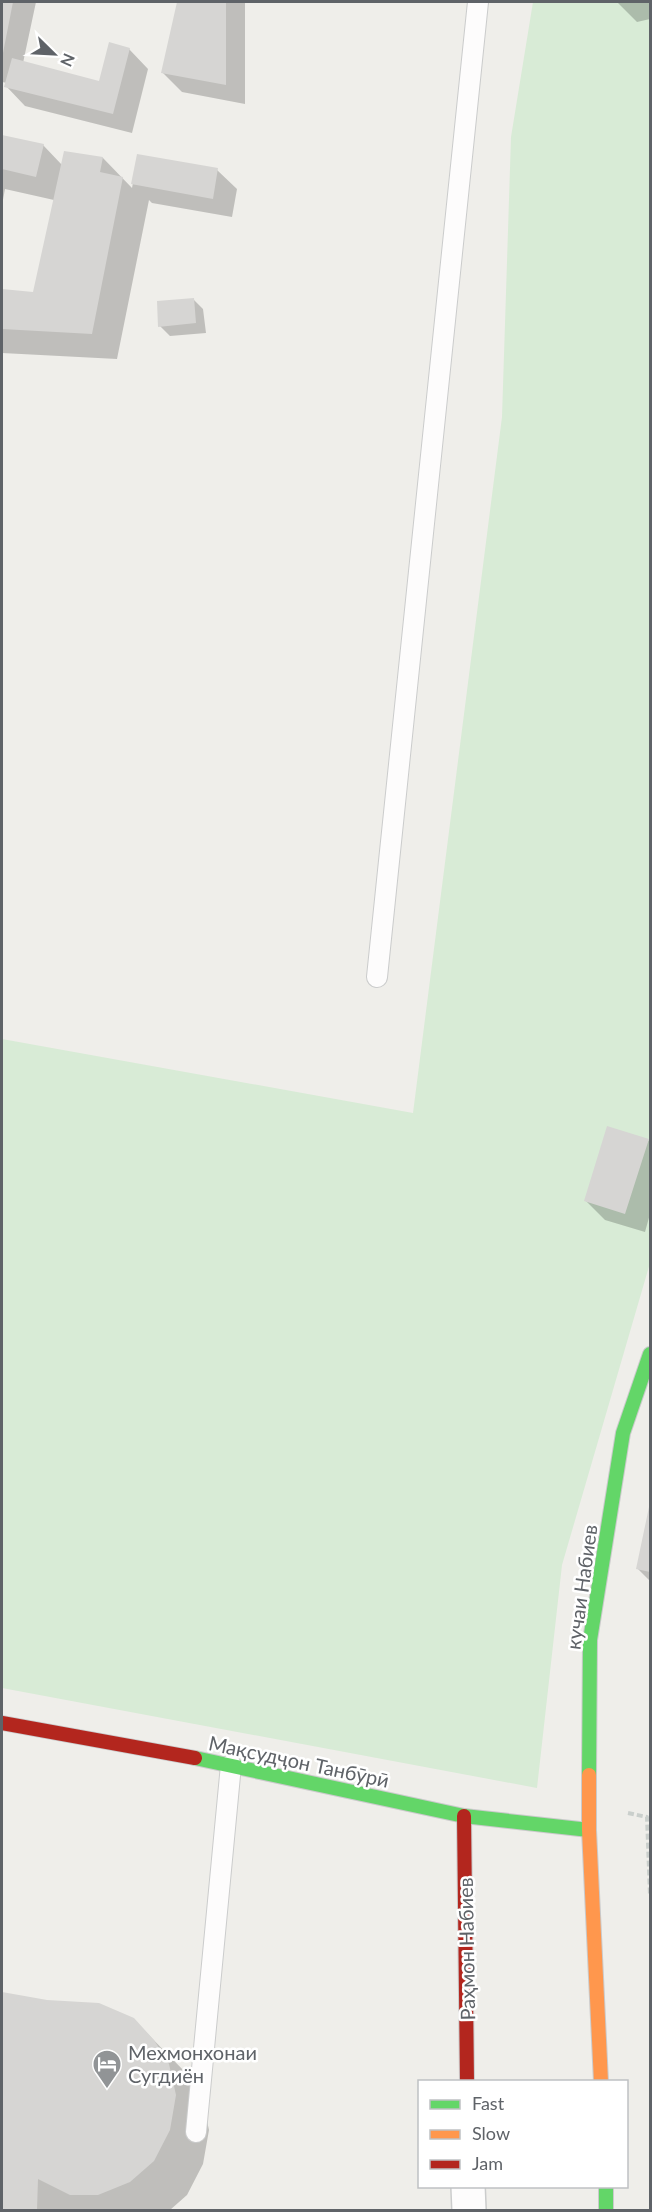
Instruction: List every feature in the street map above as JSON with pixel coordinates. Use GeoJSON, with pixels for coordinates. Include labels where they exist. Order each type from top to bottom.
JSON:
{"type":"FeatureCollection","features":[{"type":"Feature","properties":{"kind":"main road","name":"кучаи Набиев"},"geometry":{"type":"LineString","coordinates":[[601,2080],[589,1830],[590,1640],[623,1432],[651,1354]]}},
{"type":"Feature","properties":{"kind":"main road","name":"Мақсудҷон Танбӯрӣ"},"geometry":{"type":"LineString","coordinates":[[2,1723],[231,1765],[464,1816],[589,1830]]}},
{"type":"Feature","properties":{"kind":"main road","name":"Раҳмон Набиев"},"geometry":{"type":"LineString","coordinates":[[464,1816],[467,2080]]}},
{"type":"Feature","properties":{"kind":"main road"},"geometry":{"type":"LineString","coordinates":[[606,2188],[606,2211]]}},
{"type":"Feature","properties":{"kind":"street"},"geometry":{"type":"LineString","coordinates":[[468,2188],[469,2211]]}},
{"type":"Feature","properties":{"kind":"lane"},"geometry":{"type":"LineString","coordinates":[[377,977],[478,2]]}},
{"type":"Feature","properties":{"kind":"lane"},"geometry":{"type":"LineString","coordinates":[[196,2132],[231,1765]]}},
{"type":"Feature","properties":{"kind":"path"},"geometry":{"type":"LineString","coordinates":[[590,1803],[647,1817],[651,1895]]}},
{"type":"Feature","properties":{"kind":"green space"},"geometry":{"type":"Polygon","coordinates":[[[533,2],[650,2],[650,1263],[562,1565],[537,1788],[2,1688],[2,1039],[413,1113],[502,417],[511,137],[533,2]]]}},
{"type":"Feature","properties":{"kind":"building"},"geometry":{"type":"Polygon","coordinates":[[[2,2],[13,2],[3,53],[2,53],[2,2]]]}},
{"type":"Feature","properties":{"kind":"building"},"geometry":{"type":"Polygon","coordinates":[[[177,2],[226,2],[226,85],[161,73],[177,2]]]}},
{"type":"Feature","properties":{"kind":"building"},"geometry":{"type":"Polygon","coordinates":[[[109,42],[130,48],[113,114],[4,87],[12,58],[99,81],[109,42]]]}},
{"type":"Feature","properties":{"kind":"building"},"geometry":{"type":"Polygon","coordinates":[[[2,135],[44,144],[36,177],[2,169],[2,135]]]}},
{"type":"Feature","properties":{"kind":"building"},"geometry":{"type":"Polygon","coordinates":[[[64,151],[103,157],[100,172],[123,177],[92,334],[2,329],[2,289],[33,292],[64,151]]]}},
{"type":"Feature","properties":{"kind":"building"},"geometry":{"type":"Polygon","coordinates":[[[137,154],[218,168],[213,199],[131,184],[137,154]]]}},
{"type":"Feature","properties":{"kind":"building"},"geometry":{"type":"Polygon","coordinates":[[[194,298],[196,323],[158,327],[157,301],[194,298]]]}},
{"type":"Feature","properties":{"kind":"building"},"geometry":{"type":"Polygon","coordinates":[[[607,1126],[649,1139],[625,1214],[584,1201],[607,1126]]]}},
{"type":"Feature","properties":{"kind":"building"},"geometry":{"type":"Polygon","coordinates":[[[650,1507],[650,1572],[636,1569],[650,1507]]]}},
{"type":"Feature","properties":{"kind":"building","name":"Мехмонхонаи Сугдиён"},"geometry":{"type":"Polygon","coordinates":[[[2,1992],[47,2000],[99,2003],[134,2018],[154,2040],[169,2064],[176,2095],[170,2130],[154,2161],[130,2182],[98,2195],[70,2195],[38,2179],[37,2210],[2,2210],[2,1992]]]}},
{"type":"Feature","properties":{"kind":"traffic: fast"},"geometry":{"type":"LineString","coordinates":[[589,1775],[590,1640],[623,1433],[650,1354]]}},
{"type":"Feature","properties":{"kind":"traffic: fast"},"geometry":{"type":"LineString","coordinates":[[195,1758],[464,1816],[589,1830]]}},
{"type":"Feature","properties":{"kind":"traffic: fast"},"geometry":{"type":"LineString","coordinates":[[606,2188],[606,2210]]}},
{"type":"Feature","properties":{"kind":"traffic: slow"},"geometry":{"type":"LineString","coordinates":[[589,1775],[589,1830],[601,2080]]}},
{"type":"Feature","properties":{"kind":"traffic: jam"},"geometry":{"type":"LineString","coordinates":[[2,1723],[195,1758]]}},
{"type":"Feature","properties":{"kind":"traffic: jam"},"geometry":{"type":"LineString","coordinates":[[464,1816],[467,2080]]}},
{"type":"Feature","properties":{"kind":"place","name":"Мехмонхонаи Сугдиён"},"geometry":{"type":"Point","coordinates":[107,2090]}}]}
